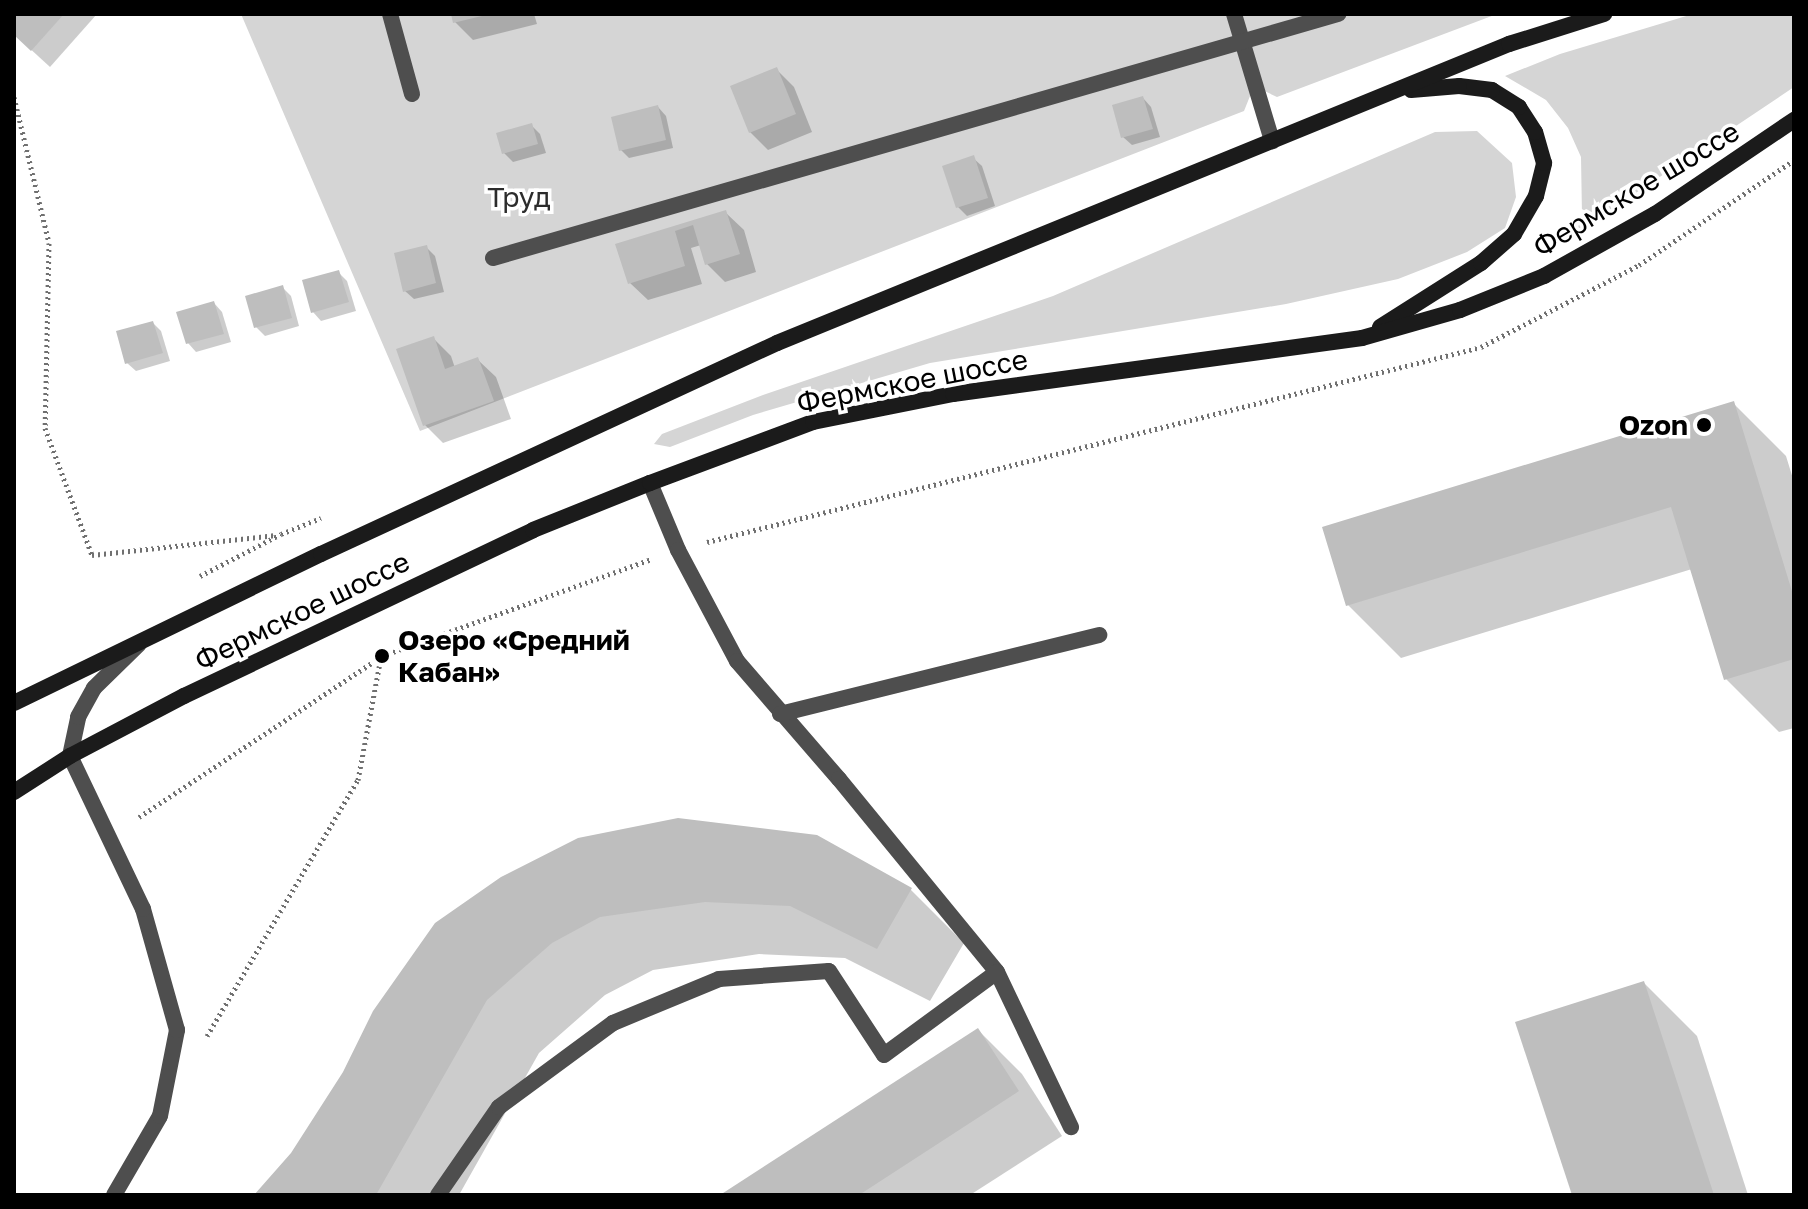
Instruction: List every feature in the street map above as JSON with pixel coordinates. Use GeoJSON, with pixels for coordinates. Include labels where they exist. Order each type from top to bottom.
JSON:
{"type":"FeatureCollection","features":[{"type":"Feature","properties":{"kind":"main road","name":"Фермское шоссе"},"geometry":{"type":"LineString","coordinates":[[14,703],[321,554],[777,343],[1509,44],[1604,14]]}},
{"type":"Feature","properties":{"kind":"main road"},"geometry":{"type":"LineString","coordinates":[[1362,338],[1481,263],[1514,234],[1536,196],[1544,163],[1535,132],[1519,107],[1492,90],[1459,86],[1393,91]]}},
{"type":"Feature","properties":{"kind":"main road","name":"Фермское шоссе"},"geometry":{"type":"LineString","coordinates":[[14,792],[70,756],[362,609],[533,530],[650,483],[813,422],[953,394],[1362,338],[1460,310],[1544,276],[1655,214],[1794,120]]}},
{"type":"Feature","properties":{"kind":"street"},"geometry":{"type":"LineString","coordinates":[[390,14],[412,94]]}},
{"type":"Feature","properties":{"kind":"street"},"geometry":{"type":"LineString","coordinates":[[1234,14],[1272,141]]}},
{"type":"Feature","properties":{"kind":"street"},"geometry":{"type":"LineString","coordinates":[[493,258],[1338,14]]}},
{"type":"Feature","properties":{"kind":"street"},"geometry":{"type":"LineString","coordinates":[[650,483],[678,550],[737,661],[839,779],[997,972],[1071,1127]]}},
{"type":"Feature","properties":{"kind":"street"},"geometry":{"type":"LineString","coordinates":[[780,714],[1099,635]]}},
{"type":"Feature","properties":{"kind":"street"},"geometry":{"type":"LineString","coordinates":[[114,1195],[160,1116],[177,1030],[143,909],[70,756],[78,717],[94,688],[142,641]]}},
{"type":"Feature","properties":{"kind":"street"},"geometry":{"type":"LineString","coordinates":[[438,1195],[499,1107],[613,1023],[719,979],[829,971],[884,1055],[997,972]]}},
{"type":"Feature","properties":{"kind":"path"},"geometry":{"type":"LineString","coordinates":[[14,97],[49,243],[45,428],[92,555],[281,534]]}},
{"type":"Feature","properties":{"kind":"path"},"geometry":{"type":"LineString","coordinates":[[139,817],[382,656],[678,550],[1481,347],[1639,265],[1794,160]]}},
{"type":"Feature","properties":{"kind":"path"},"geometry":{"type":"LineString","coordinates":[[187,583],[281,534],[329,515]]}},
{"type":"Feature","properties":{"kind":"path"},"geometry":{"type":"LineString","coordinates":[[200,1049],[358,780],[382,656]]}},
{"type":"Feature","properties":{"kind":"green space","name":"Труд"},"geometry":{"type":"Polygon","coordinates":[[[241,14],[1497,14],[1277,97],[1254,86],[1244,111],[420,431],[241,14]]]}},
{"type":"Feature","properties":{"kind":"green space"},"geometry":{"type":"Polygon","coordinates":[[[1693,14],[1794,14],[1794,87],[1576,233],[1582,216],[1581,157],[1568,128],[1546,100],[1505,76],[1560,54],[1693,14]]]}},
{"type":"Feature","properties":{"kind":"green space"},"geometry":{"type":"Polygon","coordinates":[[[1477,131],[1512,163],[1516,197],[1505,228],[1467,252],[1398,279],[1286,304],[930,363],[753,415],[670,447],[654,444],[662,434],[763,395],[1053,296],[1435,132],[1477,131]]]}},
{"type":"Feature","properties":{"kind":"building"},"geometry":{"type":"Polygon","coordinates":[[[14,14],[64,14],[31,51],[14,35],[14,14]]]}},
{"type":"Feature","properties":{"kind":"building"},"geometry":{"type":"Polygon","coordinates":[[[451,14],[486,14],[486,15],[453,23],[451,14]]]}},
{"type":"Feature","properties":{"kind":"building"},"geometry":{"type":"Polygon","coordinates":[[[777,67],[796,114],[749,133],[730,86],[777,67]]]}},
{"type":"Feature","properties":{"kind":"building"},"geometry":{"type":"Polygon","coordinates":[[[1143,96],[1153,129],[1121,138],[1112,105],[1143,96]]]}},
{"type":"Feature","properties":{"kind":"building"},"geometry":{"type":"Polygon","coordinates":[[[658,105],[666,140],[619,151],[611,117],[658,105]]]}},
{"type":"Feature","properties":{"kind":"building"},"geometry":{"type":"Polygon","coordinates":[[[532,123],[538,144],[502,154],[496,133],[532,123]]]}},
{"type":"Feature","properties":{"kind":"building"},"geometry":{"type":"Polygon","coordinates":[[[974,155],[988,198],[956,208],[942,166],[974,155]]]}},
{"type":"Feature","properties":{"kind":"building"},"geometry":{"type":"Polygon","coordinates":[[[726,210],[740,254],[705,265],[693,225],[675,231],[685,266],[628,284],[615,244],[726,210]]]}},
{"type":"Feature","properties":{"kind":"building"},"geometry":{"type":"Polygon","coordinates":[[[427,245],[436,283],[403,292],[394,253],[427,245]]]}},
{"type":"Feature","properties":{"kind":"building"},"geometry":{"type":"Polygon","coordinates":[[[339,270],[349,302],[311,313],[302,280],[339,270]]]}},
{"type":"Feature","properties":{"kind":"building"},"geometry":{"type":"Polygon","coordinates":[[[283,285],[292,318],[254,328],[245,296],[283,285]]]}},
{"type":"Feature","properties":{"kind":"building"},"geometry":{"type":"Polygon","coordinates":[[[214,301],[224,334],[186,344],[176,312],[214,301]]]}},
{"type":"Feature","properties":{"kind":"building"},"geometry":{"type":"Polygon","coordinates":[[[153,321],[163,353],[125,364],[116,331],[153,321]]]}},
{"type":"Feature","properties":{"kind":"building"},"geometry":{"type":"Polygon","coordinates":[[[434,336],[445,369],[478,357],[494,401],[423,426],[396,349],[434,336]]]}},
{"type":"Feature","properties":{"kind":"building"},"geometry":{"type":"Polygon","coordinates":[[[1734,401],[1794,598],[1794,659],[1724,680],[1671,507],[1346,606],[1322,527],[1734,401]]]}},
{"type":"Feature","properties":{"kind":"building"},"geometry":{"type":"Polygon","coordinates":[[[678,818],[817,835],[912,888],[877,949],[790,906],[705,902],[600,917],[552,943],[487,1000],[376,1195],[254,1195],[291,1153],[343,1072],[373,1011],[435,923],[501,877],[578,838],[678,818]]]}},
{"type":"Feature","properties":{"kind":"building"},"geometry":{"type":"Polygon","coordinates":[[[1644,981],[1714,1195],[1572,1195],[1515,1022],[1644,981]]]}},
{"type":"Feature","properties":{"kind":"building"},"geometry":{"type":"Polygon","coordinates":[[[978,1028],[1019,1091],[859,1195],[720,1195],[978,1028]]]}},
{"type":"Feature","properties":{"kind":"place","name":"Ozon"},"geometry":{"type":"Point","coordinates":[1704,425]}},
{"type":"Feature","properties":{"kind":"place","name":"Озеро «Средний Кабан»"},"geometry":{"type":"Point","coordinates":[382,656]}}]}
